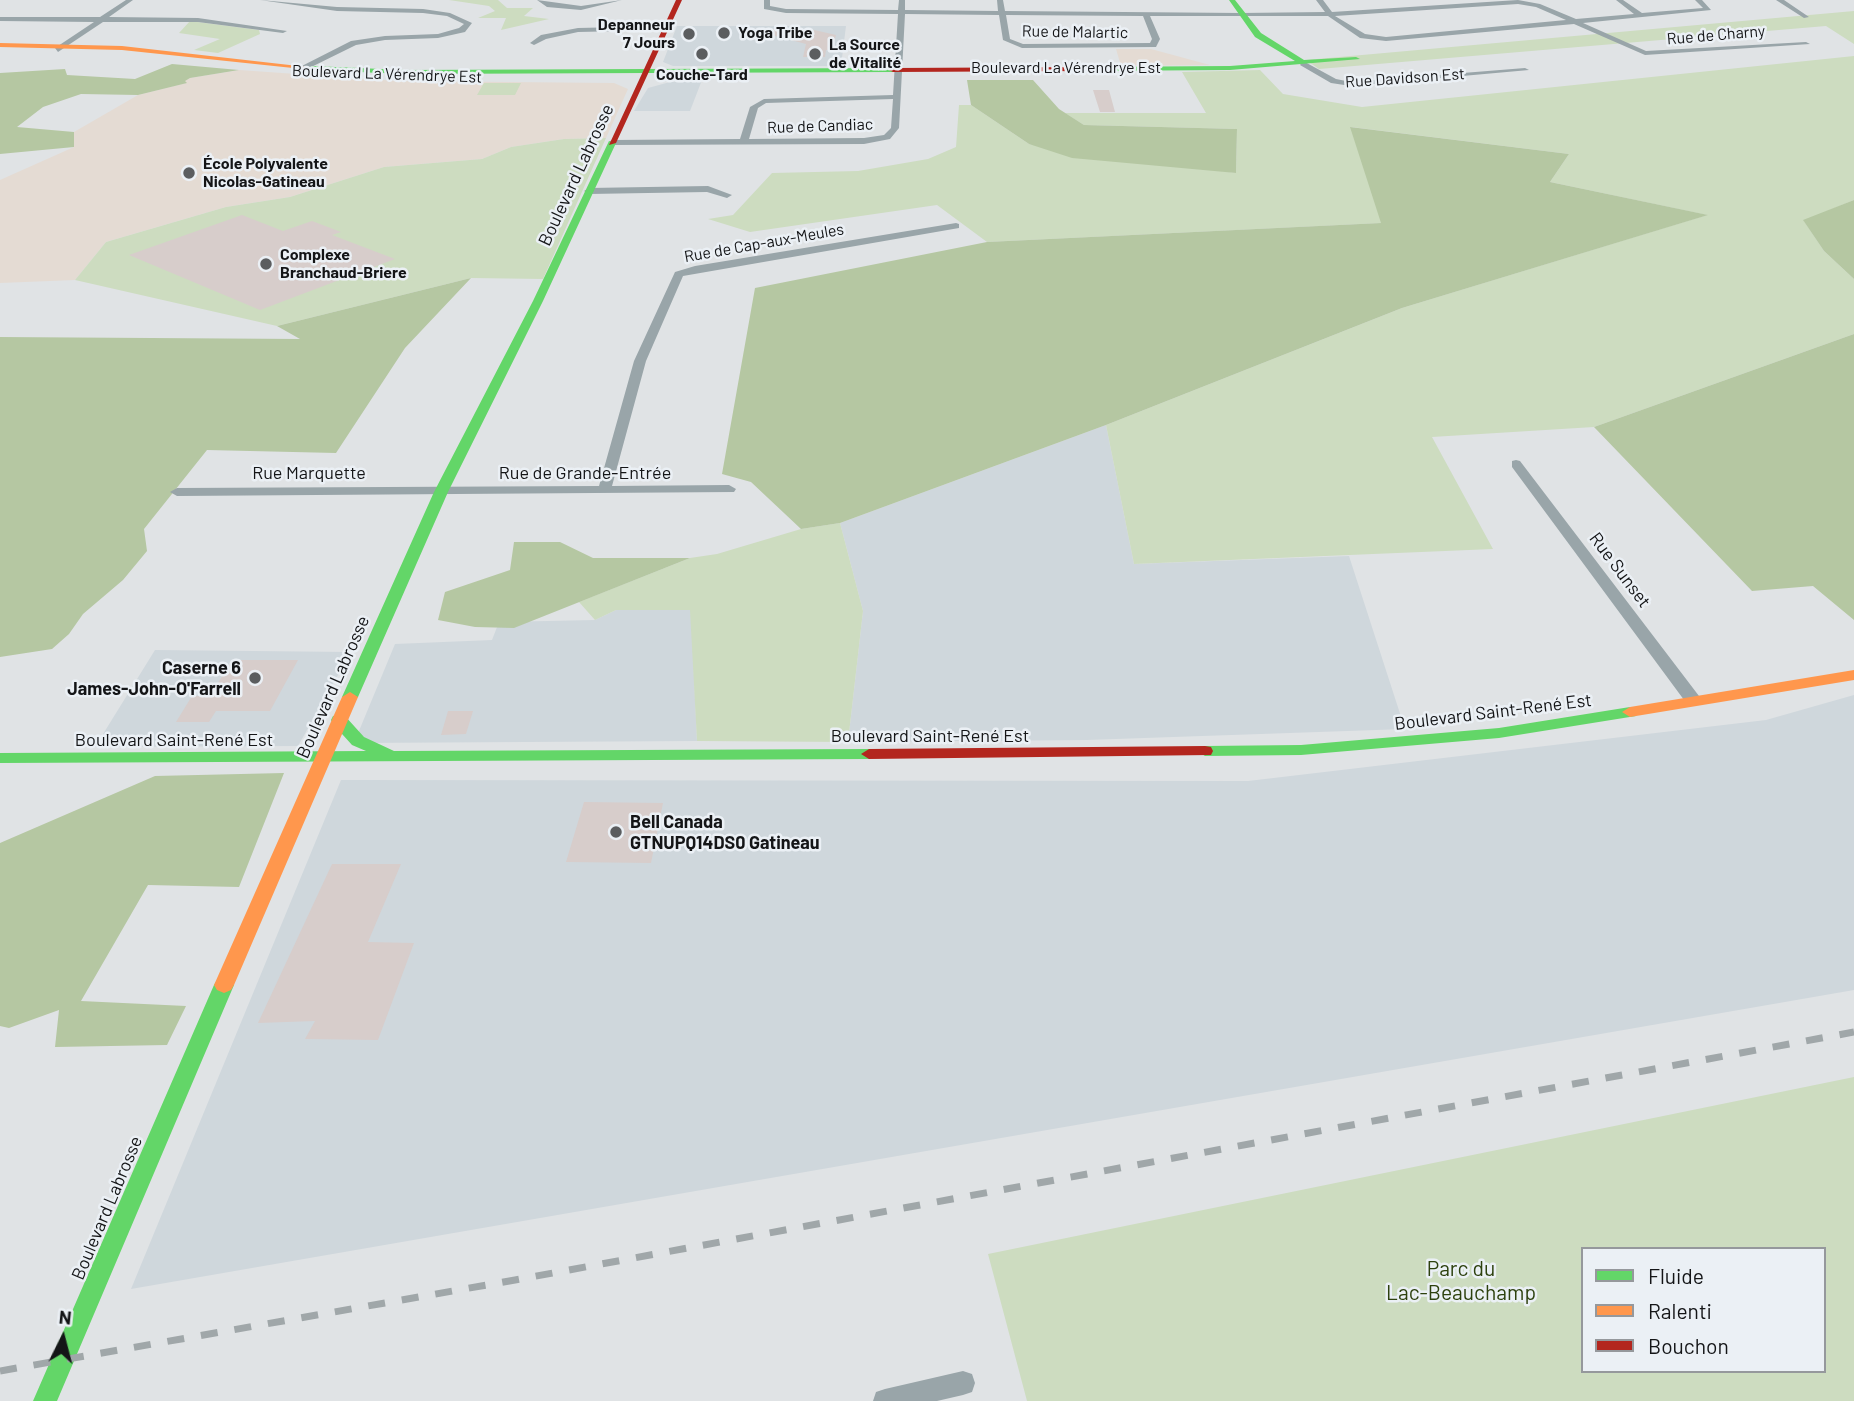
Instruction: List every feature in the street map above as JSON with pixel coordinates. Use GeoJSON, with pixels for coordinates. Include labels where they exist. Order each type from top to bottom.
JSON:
{"type":"FeatureCollection","features":[{"type":"Feature","properties":{"kind":"main road","name":"Boulevard Labrosse"},"geometry":{"type":"LineString","coordinates":[[45,1401],[322,758],[441,492],[538,301],[679,0]]}},
{"type":"Feature","properties":{"kind":"main road","name":"Rue Davidson Est"},"geometry":{"type":"LineString","coordinates":[[1233,0],[1241,15],[1258,35],[1303,63]]}},
{"type":"Feature","properties":{"kind":"main road","name":"Boulevard La Vérendrye Est"},"geometry":{"type":"LineString","coordinates":[[0,47],[148,50],[302,69]]}},
{"type":"Feature","properties":{"kind":"main road","name":"Boulevard La Vérendrye Est"},"geometry":{"type":"LineString","coordinates":[[62,48],[302,69],[572,75],[900,69],[1230,68],[1356,59]]}},
{"type":"Feature","properties":{"kind":"main road"},"geometry":{"type":"LineString","coordinates":[[655,51],[656,62],[661,66],[719,74]]}},
{"type":"Feature","properties":{"kind":"main road"},"geometry":{"type":"LineString","coordinates":[[572,75],[630,67],[647,60],[655,51]]}},
{"type":"Feature","properties":{"kind":"main road"},"geometry":{"type":"LineString","coordinates":[[631,100],[659,82],[719,74]]}},
{"type":"Feature","properties":{"kind":"main road"},"geometry":{"type":"LineString","coordinates":[[572,75],[622,82],[631,88],[631,100]]}},
{"type":"Feature","properties":{"kind":"main road","name":"Boulevard Saint-René Est"},"geometry":{"type":"LineString","coordinates":[[0,758],[403,758],[1301,750],[1499,733],[1854,675]]}},
{"type":"Feature","properties":{"kind":"main road"},"geometry":{"type":"LineString","coordinates":[[340,720],[358,741],[403,758]]}},
{"type":"Feature","properties":{"kind":"street"},"geometry":{"type":"LineString","coordinates":[[62,48],[130,0]]}},
{"type":"Feature","properties":{"kind":"street"},"geometry":{"type":"LineString","coordinates":[[263,0],[292,1],[337,9],[436,12],[459,17],[468,23],[462,30],[438,36],[358,37],[354,43],[302,69]]}},
{"type":"Feature","properties":{"kind":"street"},"geometry":{"type":"LineString","coordinates":[[540,0],[547,5],[581,8],[619,0]]}},
{"type":"Feature","properties":{"kind":"street","name":"Rue de Charny"},"geometry":{"type":"LineString","coordinates":[[766,0],[766,8],[777,11],[1146,15],[1330,15],[1518,2],[1534,4],[1639,52],[1652,54],[1807,44]]}},
{"type":"Feature","properties":{"kind":"street","name":"Rue de Candiac"},"geometry":{"type":"LineString","coordinates":[[613,143],[879,139],[895,131],[902,0]]}},
{"type":"Feature","properties":{"kind":"street","name":"Rue de Malartic"},"geometry":{"type":"LineString","coordinates":[[1000,0],[1008,42],[1033,47],[1153,45],[1156,39],[1146,15]]}},
{"type":"Feature","properties":{"kind":"street"},"geometry":{"type":"LineString","coordinates":[[1319,0],[1330,15],[1363,36],[1379,39],[1709,9],[1698,0]]}},
{"type":"Feature","properties":{"kind":"street"},"geometry":{"type":"LineString","coordinates":[[1619,0],[1641,16]]}},
{"type":"Feature","properties":{"kind":"street"},"geometry":{"type":"LineString","coordinates":[[1779,0],[1806,17]]}},
{"type":"Feature","properties":{"kind":"street"},"geometry":{"type":"LineString","coordinates":[[0,19],[198,20],[283,31]]}},
{"type":"Feature","properties":{"kind":"street"},"geometry":{"type":"LineString","coordinates":[[534,43],[544,37],[578,30],[666,28]]}},
{"type":"Feature","properties":{"kind":"street","name":"Rue Davidson Est"},"geometry":{"type":"LineString","coordinates":[[1303,63],[1344,84],[1525,70]]}},
{"type":"Feature","properties":{"kind":"street"},"geometry":{"type":"LineString","coordinates":[[744,142],[754,107],[764,101],[896,97]]}},
{"type":"Feature","properties":{"kind":"street"},"geometry":{"type":"LineString","coordinates":[[589,191],[708,190],[727,195]]}},
{"type":"Feature","properties":{"kind":"street","name":"Rue de Cap-aux-Meules"},"geometry":{"type":"LineString","coordinates":[[604,490],[640,361],[679,274],[695,268],[956,226]]}},
{"type":"Feature","properties":{"kind":"street","name":"Rue Sunset"},"geometry":{"type":"LineString","coordinates":[[1516,464],[1693,700]]}},
{"type":"Feature","properties":{"kind":"street","name":"Rue de Grande-Entrée"},"geometry":{"type":"LineString","coordinates":[[441,492],[729,489]]}},
{"type":"Feature","properties":{"kind":"street","name":"Rue Marquette"},"geometry":{"type":"LineString","coordinates":[[177,492],[441,492]]}},
{"type":"Feature","properties":{"kind":"street"},"geometry":{"type":"LineString","coordinates":[[885,1401],[963,1383]]}},
{"type":"Feature","properties":{"kind":"shaded area"},"geometry":{"type":"Polygon","coordinates":[[[677,26],[846,26],[841,66],[673,66],[663,62],[677,26]]]}},
{"type":"Feature","properties":{"kind":"shaded area"},"geometry":{"type":"Polygon","coordinates":[[[1116,49],[1151,49],[1210,65],[1121,66],[1116,49]]]}},
{"type":"Feature","properties":{"kind":"shaded area","name":"École Polyvalente Nicolas-Gatineau"},"geometry":{"type":"Polygon","coordinates":[[[239,70],[397,81],[614,83],[628,89],[606,138],[564,139],[511,147],[482,159],[384,167],[290,197],[226,207],[106,242],[75,280],[0,283],[0,180],[74,147],[74,132],[138,95],[186,83],[184,81],[190,78],[239,70]]]}},
{"type":"Feature","properties":{"kind":"shaded area"},"geometry":{"type":"Polygon","coordinates":[[[702,80],[690,111],[634,111],[648,88],[670,82],[702,80]]]}},
{"type":"Feature","properties":{"kind":"shaded area"},"geometry":{"type":"Polygon","coordinates":[[[1106,425],[1134,564],[1349,556],[1405,729],[1087,740],[848,742],[863,611],[840,523],[1106,425]]]}},
{"type":"Feature","properties":{"kind":"shaded area"},"geometry":{"type":"Polygon","coordinates":[[[691,609],[697,741],[354,743],[395,644],[492,640],[499,622],[595,620],[616,610],[691,609]]]}},
{"type":"Feature","properties":{"kind":"shaded area"},"geometry":{"type":"Polygon","coordinates":[[[155,650],[351,652],[298,746],[95,747],[155,650]]]}},
{"type":"Feature","properties":{"kind":"shaded area"},"geometry":{"type":"Polygon","coordinates":[[[1854,695],[1854,990],[131,1289],[341,780],[1248,781],[1766,720],[1854,695]]]}},
{"type":"Feature","properties":{"kind":"green space"},"geometry":{"type":"Polygon","coordinates":[[[449,0],[498,0],[507,8],[533,8],[524,16],[549,19],[501,30],[506,18],[478,18],[495,11],[489,6],[449,0]]]}},
{"type":"Feature","properties":{"kind":"green space"},"geometry":{"type":"Polygon","coordinates":[[[1854,11],[1854,44],[1826,26],[1319,69],[1306,60],[1854,11]]]}},
{"type":"Feature","properties":{"kind":"green space"},"geometry":{"type":"Polygon","coordinates":[[[190,21],[259,30],[260,34],[218,53],[194,50],[220,39],[179,33],[190,21]]]}},
{"type":"Feature","properties":{"kind":"green space"},"geometry":{"type":"Polygon","coordinates":[[[1854,56],[1854,200],[1804,221],[1824,251],[1854,279],[1854,334],[1594,427],[1432,437],[1493,549],[1134,564],[1106,425],[1402,308],[1707,215],[1550,182],[1569,154],[1351,127],[1382,223],[987,242],[937,205],[750,232],[708,219],[733,215],[772,173],[858,171],[928,159],[956,147],[959,105],[971,105],[1029,144],[1236,173],[1237,129],[1084,125],[1065,113],[1206,113],[1182,72],[1260,70],[1283,94],[1362,107],[1854,56]]]}},
{"type":"Feature","properties":{"kind":"green space"},"geometry":{"type":"Polygon","coordinates":[[[172,64],[239,70],[190,78],[185,81],[187,83],[138,95],[81,94],[43,107],[17,127],[74,132],[74,147],[0,154],[0,73],[65,69],[67,75],[135,79],[172,64]]]}},
{"type":"Feature","properties":{"kind":"green space"},"geometry":{"type":"Polygon","coordinates":[[[967,80],[1033,80],[1059,109],[1084,125],[1237,129],[1236,173],[1072,158],[1029,144],[971,105],[967,80]]]}},
{"type":"Feature","properties":{"kind":"green space"},"geometry":{"type":"Polygon","coordinates":[[[484,83],[521,83],[515,95],[477,95],[484,83]]]}},
{"type":"Feature","properties":{"kind":"green space"},"geometry":{"type":"Polygon","coordinates":[[[1350,127],[1569,154],[1550,182],[1708,215],[1402,308],[1106,425],[840,523],[801,529],[751,482],[722,474],[755,288],[987,242],[1381,223],[1350,127]]]}},
{"type":"Feature","properties":{"kind":"green space"},"geometry":{"type":"Polygon","coordinates":[[[606,138],[543,279],[471,278],[277,326],[75,280],[106,242],[226,207],[290,197],[384,167],[482,159],[511,147],[564,139],[606,138]]]}},
{"type":"Feature","properties":{"kind":"green space"},"geometry":{"type":"Polygon","coordinates":[[[1854,200],[1854,279],[1824,251],[1803,220],[1854,200]]]}},
{"type":"Feature","properties":{"kind":"green space"},"geometry":{"type":"Polygon","coordinates":[[[471,278],[405,348],[336,453],[207,450],[144,529],[147,551],[123,580],[83,614],[69,634],[52,649],[0,657],[0,337],[300,339],[277,326],[471,278]]]}},
{"type":"Feature","properties":{"kind":"green space"},"geometry":{"type":"Polygon","coordinates":[[[1854,334],[1854,620],[1813,586],[1752,591],[1594,427],[1854,334]]]}},
{"type":"Feature","properties":{"kind":"green space"},"geometry":{"type":"Polygon","coordinates":[[[840,523],[863,611],[848,742],[697,741],[690,610],[616,610],[595,620],[579,602],[690,558],[717,554],[801,529],[840,523]]]}},
{"type":"Feature","properties":{"kind":"green space"},"geometry":{"type":"Polygon","coordinates":[[[514,542],[560,542],[593,558],[690,558],[514,628],[475,627],[438,620],[445,592],[510,570],[514,542]]]}},
{"type":"Feature","properties":{"kind":"green space"},"geometry":{"type":"Polygon","coordinates":[[[284,773],[239,887],[148,885],[81,1001],[186,1006],[167,1045],[55,1047],[59,1010],[9,1028],[0,1026],[0,843],[155,776],[284,773]]]}},
{"type":"Feature","properties":{"kind":"green space","name":"Parc du Lac-Beauchamp"},"geometry":{"type":"Polygon","coordinates":[[[1854,1077],[1854,1401],[1027,1401],[988,1254],[1854,1077]]]}},
{"type":"Feature","properties":{"kind":"building"},"geometry":{"type":"Polygon","coordinates":[[[765,29],[810,29],[836,35],[832,50],[826,50],[825,57],[803,57],[806,44],[764,33],[765,29]]]}},
{"type":"Feature","properties":{"kind":"building"},"geometry":{"type":"Polygon","coordinates":[[[1093,90],[1109,90],[1115,112],[1100,112],[1093,90]]]}},
{"type":"Feature","properties":{"kind":"building","name":"Complexe Branchaud-Briere"},"geometry":{"type":"Polygon","coordinates":[[[242,215],[283,231],[312,221],[341,232],[332,235],[395,259],[260,310],[129,255],[242,215]]]}},
{"type":"Feature","properties":{"kind":"building","name":"Caserne 6 James-John-O'Farrell"},"geometry":{"type":"Polygon","coordinates":[[[232,660],[298,660],[270,711],[216,711],[209,722],[176,722],[192,696],[210,696],[232,660]]]}},
{"type":"Feature","properties":{"kind":"building"},"geometry":{"type":"Polygon","coordinates":[[[448,711],[473,711],[466,734],[441,735],[448,711]]]}},
{"type":"Feature","properties":{"kind":"building","name":"Bell Canada GTNUPQ14DS0 Gatineau"},"geometry":{"type":"Polygon","coordinates":[[[584,802],[663,803],[651,863],[566,862],[584,802]]]}},
{"type":"Feature","properties":{"kind":"building"},"geometry":{"type":"Polygon","coordinates":[[[332,864],[401,864],[368,942],[414,943],[378,1040],[305,1039],[315,1021],[258,1023],[332,864]]]}},
{"type":"Feature","properties":{"kind":"railway"},"geometry":{"type":"LineString","coordinates":[[0,1371],[515,1280],[1854,1032]]}},
{"type":"Feature","properties":{"kind":"traffic: fast"},"geometry":{"type":"LineString","coordinates":[[1232,0],[1258,35],[1303,63]]}},
{"type":"Feature","properties":{"kind":"traffic: fast"},"geometry":{"type":"LineString","coordinates":[[1089,69],[1230,68],[1356,59]]}},
{"type":"Feature","properties":{"kind":"traffic: fast"},"geometry":{"type":"LineString","coordinates":[[312,68],[405,72],[893,70]]}},
{"type":"Feature","properties":{"kind":"traffic: fast"},"geometry":{"type":"LineString","coordinates":[[350,697],[441,492],[538,301],[612,143]]}},
{"type":"Feature","properties":{"kind":"traffic: fast"},"geometry":{"type":"LineString","coordinates":[[1205,751],[1301,750],[1499,733],[1630,712]]}},
{"type":"Feature","properties":{"kind":"traffic: fast"},"geometry":{"type":"LineString","coordinates":[[339,720],[358,741],[388,754]]}},
{"type":"Feature","properties":{"kind":"traffic: fast"},"geometry":{"type":"LineString","coordinates":[[0,758],[869,754]]}},
{"type":"Feature","properties":{"kind":"traffic: fast"},"geometry":{"type":"LineString","coordinates":[[45,1401],[224,985]]}},
{"type":"Feature","properties":{"kind":"traffic: slow"},"geometry":{"type":"LineString","coordinates":[[0,45],[122,48],[312,68]]}},
{"type":"Feature","properties":{"kind":"traffic: slow"},"geometry":{"type":"LineString","coordinates":[[1630,712],[1854,675]]}},
{"type":"Feature","properties":{"kind":"traffic: slow"},"geometry":{"type":"LineString","coordinates":[[224,985],[350,697]]}},
{"type":"Feature","properties":{"kind":"traffic: jam"},"geometry":{"type":"LineString","coordinates":[[612,143],[679,0]]}},
{"type":"Feature","properties":{"kind":"traffic: jam"},"geometry":{"type":"LineString","coordinates":[[893,70],[1089,69]]}},
{"type":"Feature","properties":{"kind":"traffic: jam"},"geometry":{"type":"LineString","coordinates":[[869,754],[1205,751]]}},
{"type":"Feature","properties":{"kind":"place","name":"Yoga Tribe"},"geometry":{"type":"Point","coordinates":[724,33]}},
{"type":"Feature","properties":{"kind":"place","name":"Depanneur 7 Jours"},"geometry":{"type":"Point","coordinates":[689,34]}},
{"type":"Feature","properties":{"kind":"place","name":"Couche-Tard"},"geometry":{"type":"Point","coordinates":[702,54]}},
{"type":"Feature","properties":{"kind":"place","name":"La Source de Vitalité"},"geometry":{"type":"Point","coordinates":[815,54]}},
{"type":"Feature","properties":{"kind":"place","name":"École Polyvalente Nicolas-Gatineau"},"geometry":{"type":"Point","coordinates":[189,173]}},
{"type":"Feature","properties":{"kind":"place","name":"Complexe Branchaud-Briere"},"geometry":{"type":"Point","coordinates":[266,264]}},
{"type":"Feature","properties":{"kind":"place","name":"Caserne 6 James-John-O'Farrell"},"geometry":{"type":"Point","coordinates":[255,678]}},
{"type":"Feature","properties":{"kind":"place","name":"Bell Canada GTNUPQ14DS0 Gatineau"},"geometry":{"type":"Point","coordinates":[616,832]}}]}
